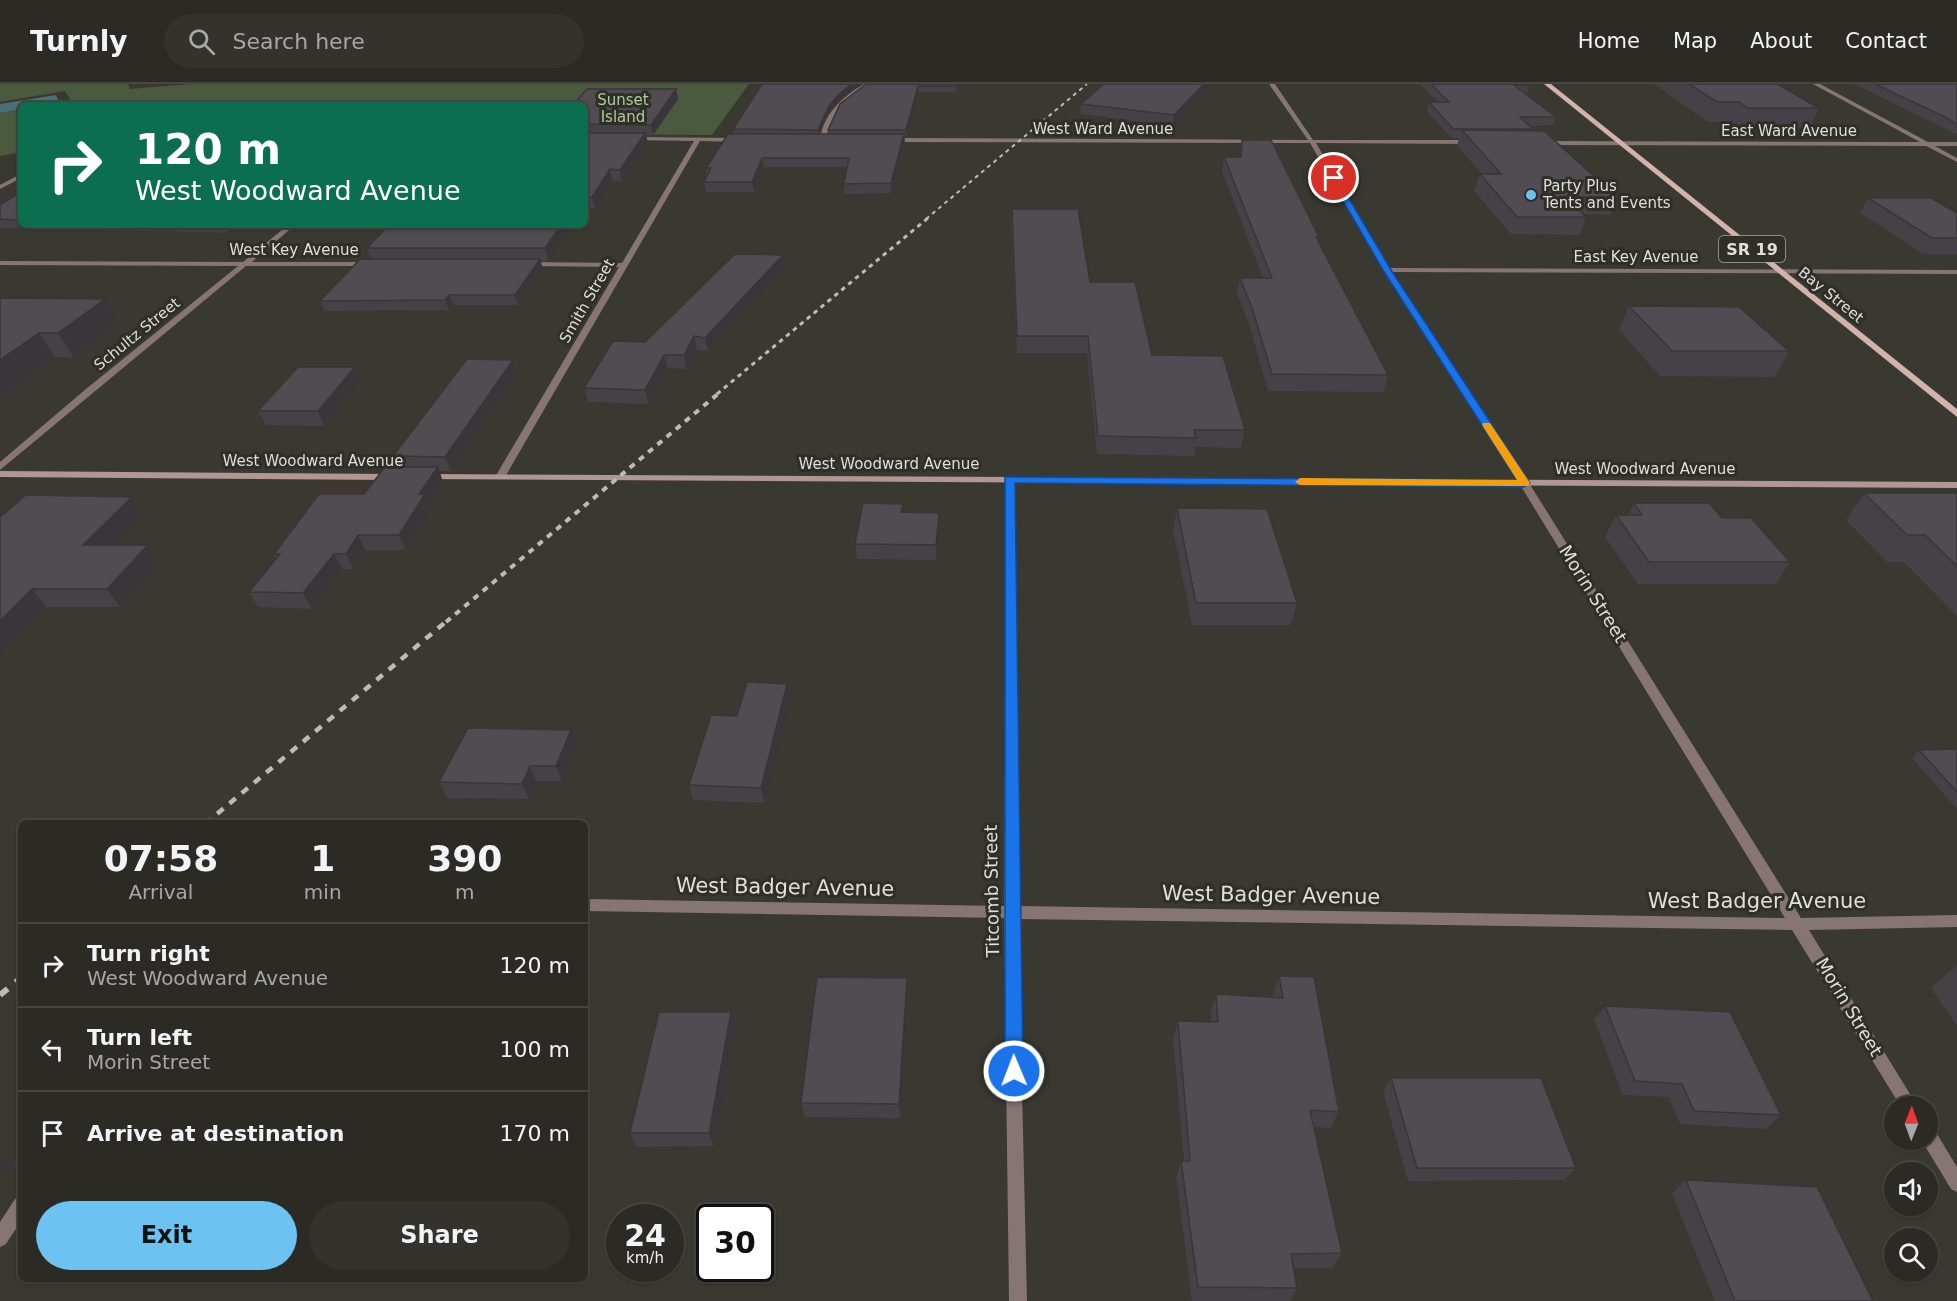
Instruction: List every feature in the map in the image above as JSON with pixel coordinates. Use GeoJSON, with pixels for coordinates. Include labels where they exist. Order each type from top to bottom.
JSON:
{"type":"FeatureCollection","features":[{"type":"Feature","properties":{"kind":"main road","name":"Bay Street"},"geometry":{"type":"LineString","coordinates":[[1547,84],[1957,414]]}},
{"type":"Feature","properties":{"kind":"street"},"geometry":{"type":"LineString","coordinates":[[822,140],[830,116],[837,105],[867,84]]}},
{"type":"Feature","properties":{"kind":"street","name":"Morin Street"},"geometry":{"type":"LineString","coordinates":[[1272,84],[1312,141],[1387,270],[1524,483],[1903,1096]]}},
{"type":"Feature","properties":{"kind":"street"},"geometry":{"type":"LineString","coordinates":[[1816,84],[1957,160]]}},
{"type":"Feature","properties":{"kind":"street"},"geometry":{"type":"LineString","coordinates":[[620,139],[743,140]]}},
{"type":"Feature","properties":{"kind":"street","name":"Smith Street"},"geometry":{"type":"LineString","coordinates":[[500,477],[698,139]]}},
{"type":"Feature","properties":{"kind":"street"},"geometry":{"type":"LineString","coordinates":[[811,140],[834,140]]}},
{"type":"Feature","properties":{"kind":"street","name":"West Ward Avenue"},"geometry":{"type":"LineString","coordinates":[[880,140],[1477,142]]}},
{"type":"Feature","properties":{"kind":"street"},"geometry":{"type":"LineString","coordinates":[[1534,143],[1621,143]]}},
{"type":"Feature","properties":{"kind":"street","name":"East Ward Avenue"},"geometry":{"type":"LineString","coordinates":[[1621,143],[1957,144]]}},
{"type":"Feature","properties":{"kind":"street"},"geometry":{"type":"LineString","coordinates":[[0,187],[18,178]]}},
{"type":"Feature","properties":{"kind":"street","name":"Schultz Street"},"geometry":{"type":"LineString","coordinates":[[0,467],[96,385],[288,228]]}},
{"type":"Feature","properties":{"kind":"street","name":"West Key Avenue"},"geometry":{"type":"LineString","coordinates":[[0,263],[382,264]]}},
{"type":"Feature","properties":{"kind":"street"},"geometry":{"type":"LineString","coordinates":[[520,264],[624,265]]}},
{"type":"Feature","properties":{"kind":"street","name":"East Key Avenue"},"geometry":{"type":"LineString","coordinates":[[1387,270],[1957,272]]}},
{"type":"Feature","properties":{"kind":"street","name":"West Woodward Avenue"},"geometry":{"type":"LineString","coordinates":[[0,474],[404,477]]}},
{"type":"Feature","properties":{"kind":"street","name":"West Woodward Avenue"},"geometry":{"type":"LineString","coordinates":[[416,477],[1957,485]]}},
{"type":"Feature","properties":{"kind":"street","name":"Titcomb Street"},"geometry":{"type":"LineString","coordinates":[[1009,480],[1011,911],[1018,1301]]}},
{"type":"Feature","properties":{"kind":"street","name":"West Badger Avenue"},"geometry":{"type":"LineString","coordinates":[[588,905],[1497,921],[1798,924],[1957,921]]}},
{"type":"Feature","properties":{"kind":"street"},"geometry":{"type":"LineString","coordinates":[[1937,1150],[1957,1183]]}},
{"type":"Feature","properties":{"kind":"street"},"geometry":{"type":"LineString","coordinates":[[0,1238],[18,1210]]}},
{"type":"Feature","properties":{"kind":"green space","name":"Sunset Island"},"geometry":{"type":"Polygon","coordinates":[[[0,84],[128,84],[130,89],[191,84],[749,84],[712,135],[588,134],[588,102],[72,102],[65,91],[0,102],[0,84]]]}},
{"type":"Feature","properties":{"kind":"green space"},"geometry":{"type":"Polygon","coordinates":[[[18,110],[18,153],[0,156],[0,113],[18,110]]]}},
{"type":"Feature","properties":{"kind":"water"},"geometry":{"type":"Polygon","coordinates":[[[56,95],[58,100],[18,102],[18,110],[0,113],[0,104],[56,95]]]}},
{"type":"Feature","properties":{"kind":"building"},"geometry":{"type":"Polygon","coordinates":[[[762,84],[852,84],[829,106],[818,130],[733,129],[762,84]]]}},
{"type":"Feature","properties":{"kind":"building"},"geometry":{"type":"Polygon","coordinates":[[[866,84],[956,84],[956,86],[918,86],[906,130],[828,130],[840,104],[866,84]]]}},
{"type":"Feature","properties":{"kind":"building"},"geometry":{"type":"Polygon","coordinates":[[[1104,84],[1204,84],[1174,115],[1081,104],[1104,84]]]}},
{"type":"Feature","properties":{"kind":"building"},"geometry":{"type":"Polygon","coordinates":[[[1431,84],[1528,84],[1514,85],[1556,117],[1520,117],[1533,129],[1453,129],[1429,102],[1449,102],[1431,84]]]}},
{"type":"Feature","properties":{"kind":"building"},"geometry":{"type":"Polygon","coordinates":[[[1689,84],[1777,84],[1819,108],[1748,108],[1739,102],[1717,102],[1689,84]]]}},
{"type":"Feature","properties":{"kind":"building"},"geometry":{"type":"Polygon","coordinates":[[[1875,84],[1957,84],[1957,124],[1945,117],[1875,84]]]}},
{"type":"Feature","properties":{"kind":"building"},"geometry":{"type":"Polygon","coordinates":[[[587,89],[676,89],[651,125],[588,124],[588,102],[576,102],[587,89]]]}},
{"type":"Feature","properties":{"kind":"building"},"geometry":{"type":"Polygon","coordinates":[[[1462,130],[1544,131],[1617,197],[1566,197],[1586,217],[1517,217],[1480,174],[1501,174],[1462,130]]]}},
{"type":"Feature","properties":{"kind":"building"},"geometry":{"type":"Polygon","coordinates":[[[588,133],[645,133],[620,170],[610,169],[592,197],[588,197],[588,133]]]}},
{"type":"Feature","properties":{"kind":"building"},"geometry":{"type":"Polygon","coordinates":[[[728,134],[904,134],[891,183],[844,184],[849,158],[762,158],[752,182],[704,182],[711,168],[706,168],[728,134]]]}},
{"type":"Feature","properties":{"kind":"building"},"geometry":{"type":"Polygon","coordinates":[[[1242,140],[1271,140],[1319,237],[1316,237],[1388,375],[1272,374],[1252,308],[1240,278],[1272,278],[1224,157],[1241,157],[1242,140]]]}},
{"type":"Feature","properties":{"kind":"building"},"geometry":{"type":"Polygon","coordinates":[[[18,194],[18,220],[0,219],[0,205],[18,194]]]}},
{"type":"Feature","properties":{"kind":"building"},"geometry":{"type":"Polygon","coordinates":[[[1868,198],[1931,198],[1957,213],[1957,238],[1932,238],[1868,198]]]}},
{"type":"Feature","properties":{"kind":"building"},"geometry":{"type":"Polygon","coordinates":[[[1012,209],[1078,209],[1090,282],[1135,282],[1152,355],[1223,356],[1245,430],[1194,430],[1196,438],[1098,436],[1088,336],[1017,336],[1012,209]]]}},
{"type":"Feature","properties":{"kind":"building"},"geometry":{"type":"Polygon","coordinates":[[[386,228],[559,228],[545,248],[367,248],[386,228]]]}},
{"type":"Feature","properties":{"kind":"building"},"geometry":{"type":"Polygon","coordinates":[[[735,254],[783,255],[705,338],[694,336],[684,355],[664,355],[645,390],[584,388],[613,341],[645,342],[735,254]]]}},
{"type":"Feature","properties":{"kind":"building"},"geometry":{"type":"Polygon","coordinates":[[[360,259],[540,259],[515,295],[449,295],[445,300],[320,301],[360,259]]]}},
{"type":"Feature","properties":{"kind":"building"},"geometry":{"type":"Polygon","coordinates":[[[0,298],[105,299],[58,333],[39,333],[0,360],[0,298]]]}},
{"type":"Feature","properties":{"kind":"building"},"geometry":{"type":"Polygon","coordinates":[[[1629,306],[1739,307],[1789,351],[1672,351],[1629,306]]]}},
{"type":"Feature","properties":{"kind":"building"},"geometry":{"type":"Polygon","coordinates":[[[467,359],[513,360],[445,457],[393,456],[467,359]]]}},
{"type":"Feature","properties":{"kind":"building"},"geometry":{"type":"Polygon","coordinates":[[[298,367],[355,367],[318,411],[258,411],[298,367]]]}},
{"type":"Feature","properties":{"kind":"building"},"geometry":{"type":"Polygon","coordinates":[[[385,467],[438,467],[419,494],[425,494],[399,535],[358,535],[346,554],[334,554],[303,593],[249,592],[280,554],[274,554],[319,494],[364,494],[385,467]]]}},
{"type":"Feature","properties":{"kind":"building"},"geometry":{"type":"Polygon","coordinates":[[[1864,493],[1957,493],[1957,566],[1925,535],[1907,535],[1864,493]]]}},
{"type":"Feature","properties":{"kind":"building"},"geometry":{"type":"Polygon","coordinates":[[[26,495],[132,497],[83,545],[148,545],[107,589],[32,589],[0,621],[0,517],[26,495]]]}},
{"type":"Feature","properties":{"kind":"building"},"geometry":{"type":"Polygon","coordinates":[[[863,503],[903,504],[901,512],[939,513],[936,545],[855,544],[863,503]]]}},
{"type":"Feature","properties":{"kind":"building"},"geometry":{"type":"Polygon","coordinates":[[[1634,503],[1709,503],[1722,518],[1751,518],[1790,562],[1649,562],[1616,515],[1642,515],[1634,503]]]}},
{"type":"Feature","properties":{"kind":"building"},"geometry":{"type":"Polygon","coordinates":[[[1177,508],[1267,509],[1297,603],[1196,603],[1177,508]]]}},
{"type":"Feature","properties":{"kind":"building"},"geometry":{"type":"Polygon","coordinates":[[[747,682],[787,684],[761,788],[689,785],[711,715],[737,716],[747,682]]]}},
{"type":"Feature","properties":{"kind":"building"},"geometry":{"type":"Polygon","coordinates":[[[468,728],[571,730],[556,766],[530,766],[522,784],[439,782],[468,728]]]}},
{"type":"Feature","properties":{"kind":"building"},"geometry":{"type":"Polygon","coordinates":[[[1957,749],[1957,792],[1919,750],[1957,749]]]}},
{"type":"Feature","properties":{"kind":"building"},"geometry":{"type":"Polygon","coordinates":[[[1279,976],[1314,977],[1339,1112],[1310,1110],[1342,1253],[1291,1254],[1297,1288],[1198,1287],[1181,1161],[1190,1161],[1178,1021],[1218,1022],[1216,994],[1283,998],[1279,976]]]}},
{"type":"Feature","properties":{"kind":"building"},"geometry":{"type":"Polygon","coordinates":[[[817,977],[907,978],[899,1104],[801,1103],[817,977]]]}},
{"type":"Feature","properties":{"kind":"building"},"geometry":{"type":"Polygon","coordinates":[[[1605,1006],[1730,1012],[1781,1115],[1694,1111],[1682,1084],[1635,1081],[1605,1006]]]}},
{"type":"Feature","properties":{"kind":"building"},"geometry":{"type":"Polygon","coordinates":[[[659,1012],[731,1012],[709,1133],[630,1133],[659,1012]]]}},
{"type":"Feature","properties":{"kind":"building"},"geometry":{"type":"Polygon","coordinates":[[[1391,1078],[1541,1078],[1576,1168],[1417,1168],[1391,1078]]]}},
{"type":"Feature","properties":{"kind":"building"},"geometry":{"type":"Polygon","coordinates":[[[1686,1180],[1817,1187],[1873,1301],[1735,1301],[1686,1180]]]}},
{"type":"Feature","properties":{"kind":"railway"},"geometry":{"type":"LineString","coordinates":[[926,219],[1087,84]]}},
{"type":"Feature","properties":{"kind":"railway"},"geometry":{"type":"LineString","coordinates":[[717,394],[928,218]]}},
{"type":"Feature","properties":{"kind":"railway"},"geometry":{"type":"LineString","coordinates":[[446,622],[719,393]]}},
{"type":"Feature","properties":{"kind":"railway"},"geometry":{"type":"LineString","coordinates":[[210,820],[448,620]]}},
{"type":"Feature","properties":{"kind":"railway"},"geometry":{"type":"LineString","coordinates":[[0,995],[18,980]]}},
{"type":"Feature","properties":{"kind":"slow traffic"},"geometry":{"type":"LineString","coordinates":[[1300,482],[1524,483],[1487,425]]}},
{"type":"Feature","properties":{"kind":"place","name":"Party Plus Tents and Events"},"geometry":{"type":"Point","coordinates":[1531,195]}},
{"type":"Feature","properties":{"kind":"route"},"geometry":{"type":"LineString","coordinates":[[1014,1071],[1009,480],[1524,483],[1387,270],[1334,178]]}}]}
